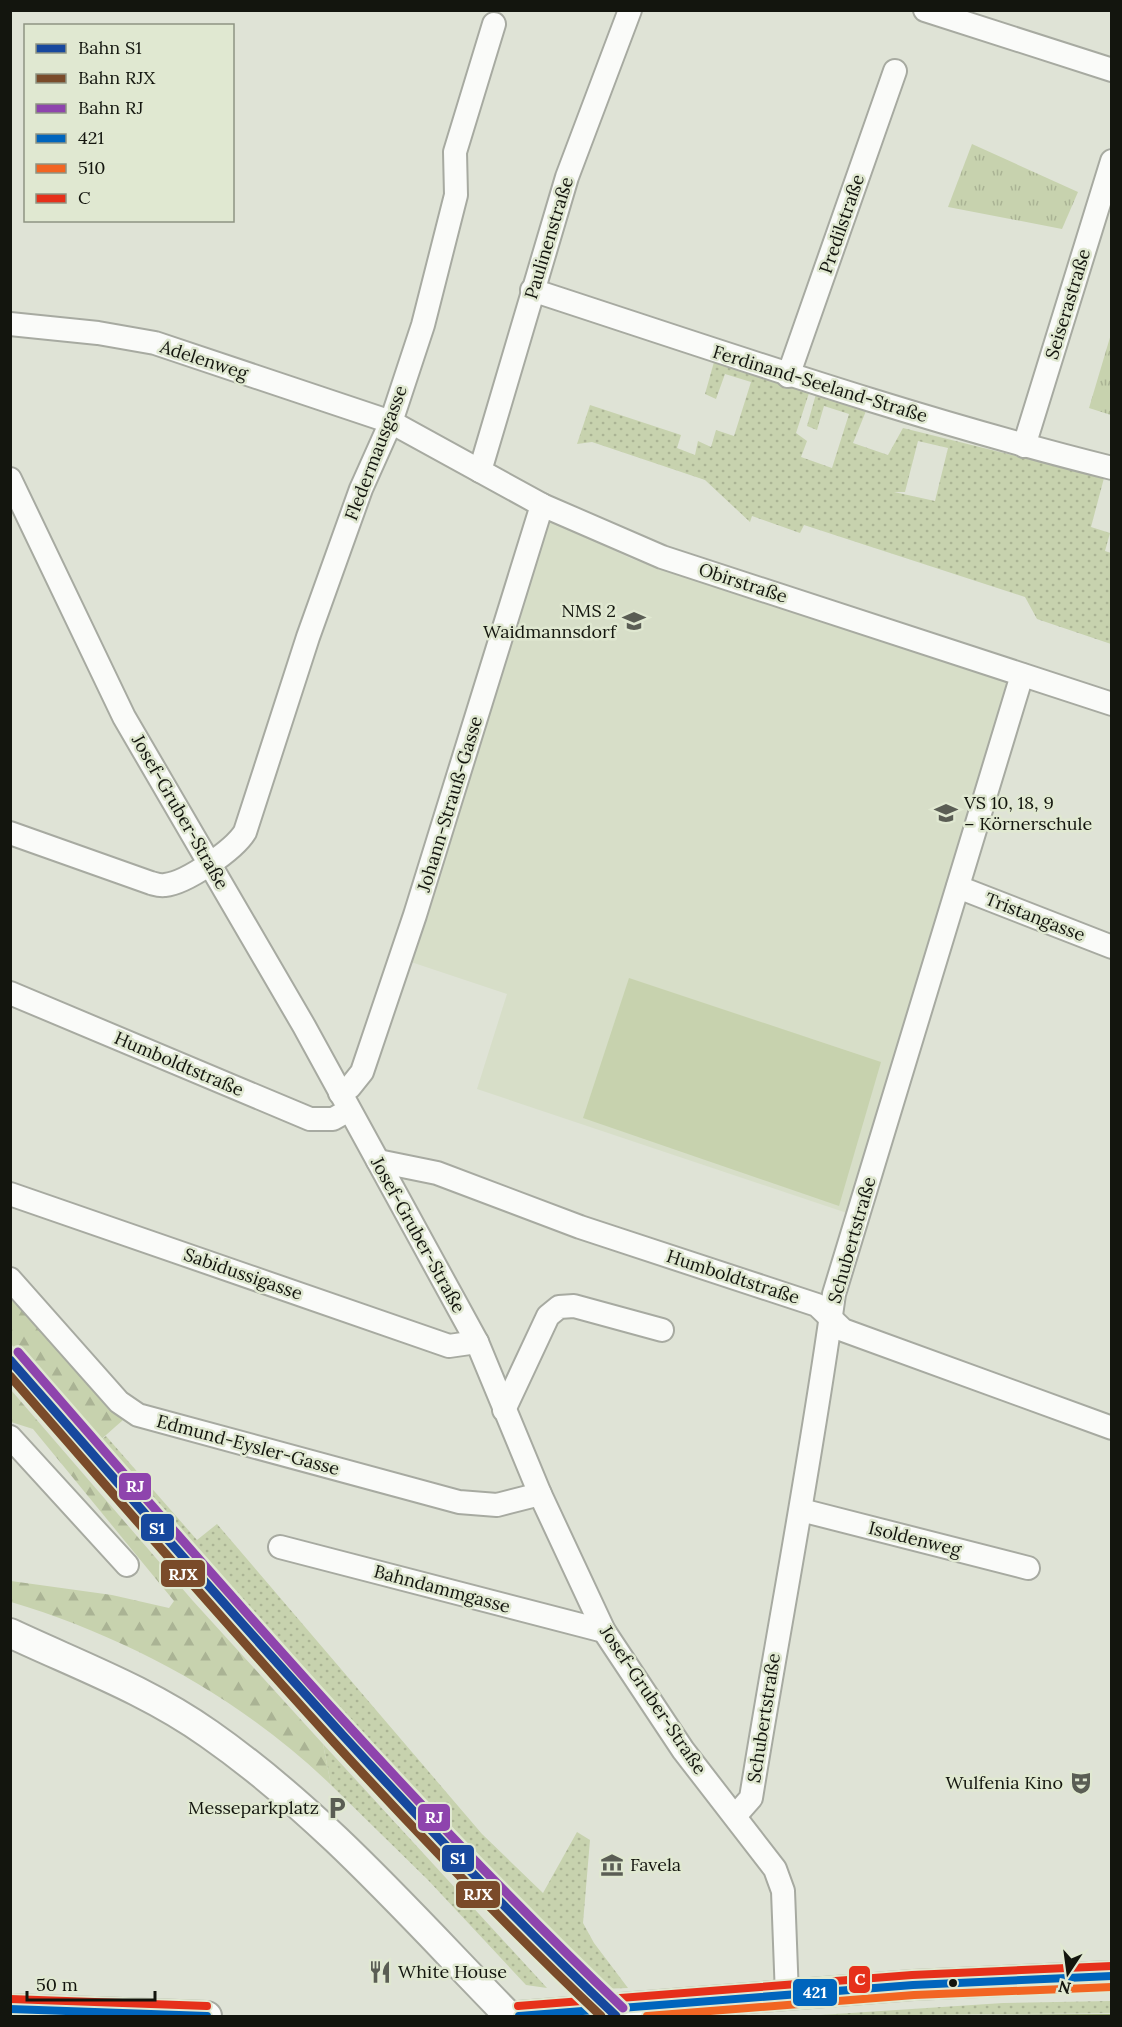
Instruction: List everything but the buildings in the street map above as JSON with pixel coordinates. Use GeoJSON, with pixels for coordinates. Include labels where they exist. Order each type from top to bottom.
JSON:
{"type":"FeatureCollection","features":[{"type":"Feature","properties":{"kind":"main road"},"geometry":{"type":"LineString","coordinates":[[10,1633],[85,1664],[140,1692],[207,1733],[268,1778],[346,1849],[509,2016]]}},
{"type":"Feature","properties":{"kind":"main road"},"geometry":{"type":"LineString","coordinates":[[10,1638],[38,1646]]}},
{"type":"Feature","properties":{"kind":"main road"},"geometry":{"type":"LineString","coordinates":[[519,2016],[953,1982],[1112,1976]]}},
{"type":"Feature","properties":{"kind":"main road"},"geometry":{"type":"LineString","coordinates":[[10,2009],[207,2016]]}},
{"type":"Feature","properties":{"kind":"street","name":"Paulinenstraße"},"geometry":{"type":"LineString","coordinates":[[480,471],[567,177],[630,10]]}},
{"type":"Feature","properties":{"kind":"street"},"geometry":{"type":"LineString","coordinates":[[925,10],[1112,70]]}},
{"type":"Feature","properties":{"kind":"street","name":"Fledermausgasse"},"geometry":{"type":"LineString","coordinates":[[10,833],[164,886],[210,863],[238,842],[245,832],[318,610],[361,489],[391,422],[423,325],[456,195],[455,152],[494,24]]}},
{"type":"Feature","properties":{"kind":"street","name":"Predilstraße"},"geometry":{"type":"LineString","coordinates":[[788,376],[895,71]]}},
{"type":"Feature","properties":{"kind":"street","name":"Seiserastraße"},"geometry":{"type":"LineString","coordinates":[[1024,446],[1112,161]]}},
{"type":"Feature","properties":{"kind":"street","name":"Ferdinand-Seeland-Straße"},"geometry":{"type":"LineString","coordinates":[[532,290],[788,376],[1024,446],[1112,468]]}},
{"type":"Feature","properties":{"kind":"street","name":"Adelenweg"},"geometry":{"type":"LineString","coordinates":[[10,324],[98,333],[155,343],[391,422]]}},
{"type":"Feature","properties":{"kind":"street","name":"Obirstraße"},"geometry":{"type":"LineString","coordinates":[[391,422],[542,505],[662,557],[1112,704]]}},
{"type":"Feature","properties":{"kind":"street","name":"Josef-Gruber-Straße"},"geometry":{"type":"LineString","coordinates":[[10,478],[19,521],[124,717],[304,1026],[477,1342],[540,1494],[604,1631],[683,1750],[736,1815],[775,1869],[783,1891],[786,1996]]}},
{"type":"Feature","properties":{"kind":"street","name":"Johann-Strauß-Gasse"},"geometry":{"type":"LineString","coordinates":[[344,1101],[350,1087],[362,1072],[415,915],[542,505]]}},
{"type":"Feature","properties":{"kind":"street","name":"Schubertstraße"},"geometry":{"type":"LineString","coordinates":[[736,1815],[751,1798],[828,1352],[831,1319],[842,1269],[1022,675]]}},
{"type":"Feature","properties":{"kind":"street","name":"Tristangasse"},"geometry":{"type":"LineString","coordinates":[[958,887],[1112,946]]}},
{"type":"Feature","properties":{"kind":"street","name":"Humboldtstraße"},"geometry":{"type":"LineString","coordinates":[[10,993],[310,1119],[333,1119],[344,1101]]}},
{"type":"Feature","properties":{"kind":"street","name":"Humboldtstraße"},"geometry":{"type":"LineString","coordinates":[[378,1161],[437,1173],[580,1227],[817,1305],[843,1330],[1112,1428]]}},
{"type":"Feature","properties":{"kind":"street","name":"Sabidussigasse"},"geometry":{"type":"LineString","coordinates":[[10,1194],[449,1346],[477,1342]]}},
{"type":"Feature","properties":{"kind":"street","name":"Edmund-Eysler-Gasse"},"geometry":{"type":"LineString","coordinates":[[10,1279],[119,1402],[138,1415],[459,1502],[497,1505],[540,1494]]}},
{"type":"Feature","properties":{"kind":"street"},"geometry":{"type":"LineString","coordinates":[[504,1410],[548,1316],[559,1307],[574,1306],[662,1330]]}},
{"type":"Feature","properties":{"kind":"street"},"geometry":{"type":"LineString","coordinates":[[10,1437],[127,1565]]}},
{"type":"Feature","properties":{"kind":"street","name":"Isoldenweg"},"geometry":{"type":"LineString","coordinates":[[801,1510],[1028,1568]]}},
{"type":"Feature","properties":{"kind":"street","name":"Bahndammgasse"},"geometry":{"type":"LineString","coordinates":[[280,1547],[604,1631]]}},
{"type":"Feature","properties":{"kind":"shaded area"},"geometry":{"type":"Polygon","coordinates":[[[547,518],[632,559],[1012,681],[853,1215],[477,1089],[507,994],[408,961],[547,518]]]}},
{"type":"Feature","properties":{"kind":"shaded area"},"geometry":{"type":"Polygon","coordinates":[[[1112,2014],[1111,2016],[961,2016],[979,2015],[1112,2014]]]}},
{"type":"Feature","properties":{"kind":"green space"},"geometry":{"type":"Polygon","coordinates":[[[972,144],[1078,192],[1062,229],[948,207],[972,144]]]}},
{"type":"Feature","properties":{"kind":"green space"},"geometry":{"type":"Polygon","coordinates":[[[1111,334],[1111,415],[1089,408],[1111,334]]]}},
{"type":"Feature","properties":{"kind":"green space"},"geometry":{"type":"Polygon","coordinates":[[[714,362],[809,393],[796,433],[807,441],[801,457],[832,468],[849,414],[824,406],[817,430],[807,426],[816,394],[866,411],[853,443],[888,455],[903,428],[1104,478],[1091,527],[1110,533],[1105,551],[1111,553],[1111,644],[1037,619],[1025,597],[804,525],[800,533],[752,516],[750,522],[705,480],[592,442],[577,444],[590,405],[681,435],[677,448],[695,455],[698,441],[711,447],[716,430],[734,436],[751,382],[725,374],[716,399],[705,394],[714,362]],[[918,441],[905,492],[894,492],[935,501],[948,448],[918,441]]]}},
{"type":"Feature","properties":{"kind":"green space"},"geometry":{"type":"Polygon","coordinates":[[[629,978],[881,1062],[839,1206],[583,1118],[629,978]]]}},
{"type":"Feature","properties":{"kind":"green space"},"geometry":{"type":"Polygon","coordinates":[[[10,1291],[123,1420],[97,1443],[11,1344],[10,1291]]]}},
{"type":"Feature","properties":{"kind":"green space"},"geometry":{"type":"Polygon","coordinates":[[[11,1390],[193,1601],[323,1744],[331,1785],[260,1725],[182,1674],[98,1633],[11,1602],[11,1581],[112,1595],[169,1608],[174,1601],[33,1429],[11,1422],[11,1390]]]}},
{"type":"Feature","properties":{"kind":"green space"},"geometry":{"type":"Polygon","coordinates":[[[106,1436],[197,1540],[217,1524],[482,1834],[543,1893],[577,1832],[590,1840],[583,1923],[594,1943],[628,1988],[598,1989],[429,1816],[332,1710],[97,1443],[106,1436]]]}},
{"type":"Feature","properties":{"kind":"green space"},"geometry":{"type":"Polygon","coordinates":[[[323,1744],[547,1988],[526,1985],[428,1880],[331,1785],[323,1744]]]}},
{"type":"Feature","properties":{"kind":"green space"},"geometry":{"type":"Polygon","coordinates":[[[1111,2001],[1111,2013],[805,2016],[1003,2003],[1111,2001]]]}},
{"type":"Feature","properties":{"kind":"rail line","name":"RJ"},"geometry":{"type":"LineString","coordinates":[[18,1352],[239,1604],[388,1769],[543,1930],[623,2008]]}},
{"type":"Feature","properties":{"kind":"rail line","name":"S1"},"geometry":{"type":"LineString","coordinates":[[10,1360],[231,1612],[381,1777],[536,1938],[616,2016]]}},
{"type":"Feature","properties":{"kind":"rail line","name":"RJX"},"geometry":{"type":"LineString","coordinates":[[10,1376],[298,1703],[447,1862],[601,2016]]}},
{"type":"Feature","properties":{"kind":"transit line","name":"C"},"geometry":{"type":"LineString","coordinates":[[518,2006],[912,1975],[1112,1966]]}},
{"type":"Feature","properties":{"kind":"transit line","name":"421"},"geometry":{"type":"LineString","coordinates":[[519,2016],[913,1985],[1112,1976]]}},
{"type":"Feature","properties":{"kind":"transit line","name":"510"},"geometry":{"type":"LineString","coordinates":[[647,2016],[914,1995],[1112,1987]]}},
{"type":"Feature","properties":{"kind":"transit line","name":"C"},"geometry":{"type":"LineString","coordinates":[[10,1999],[207,2006]]}},
{"type":"Feature","properties":{"kind":"transit line","name":"421"},"geometry":{"type":"LineString","coordinates":[[10,2009],[207,2016]]}},
{"type":"Feature","properties":{"kind":"place","name":"NMS 2 Waidmannsdorf"},"geometry":{"type":"Point","coordinates":[634,621]}},
{"type":"Feature","properties":{"kind":"place","name":"VS 10, 18, 9 – Körnerschule"},"geometry":{"type":"Point","coordinates":[946,813]}},
{"type":"Feature","properties":{"kind":"place","name":"Wulfenia Kino"},"geometry":{"type":"Point","coordinates":[1081,1783]}},
{"type":"Feature","properties":{"kind":"place","name":"Messeparkplatz"},"geometry":{"type":"Point","coordinates":[337,1808]}},
{"type":"Feature","properties":{"kind":"place","name":"Favela"},"geometry":{"type":"Point","coordinates":[612,1865]}},
{"type":"Feature","properties":{"kind":"place","name":"White House"},"geometry":{"type":"Point","coordinates":[380,1972]}}]}
